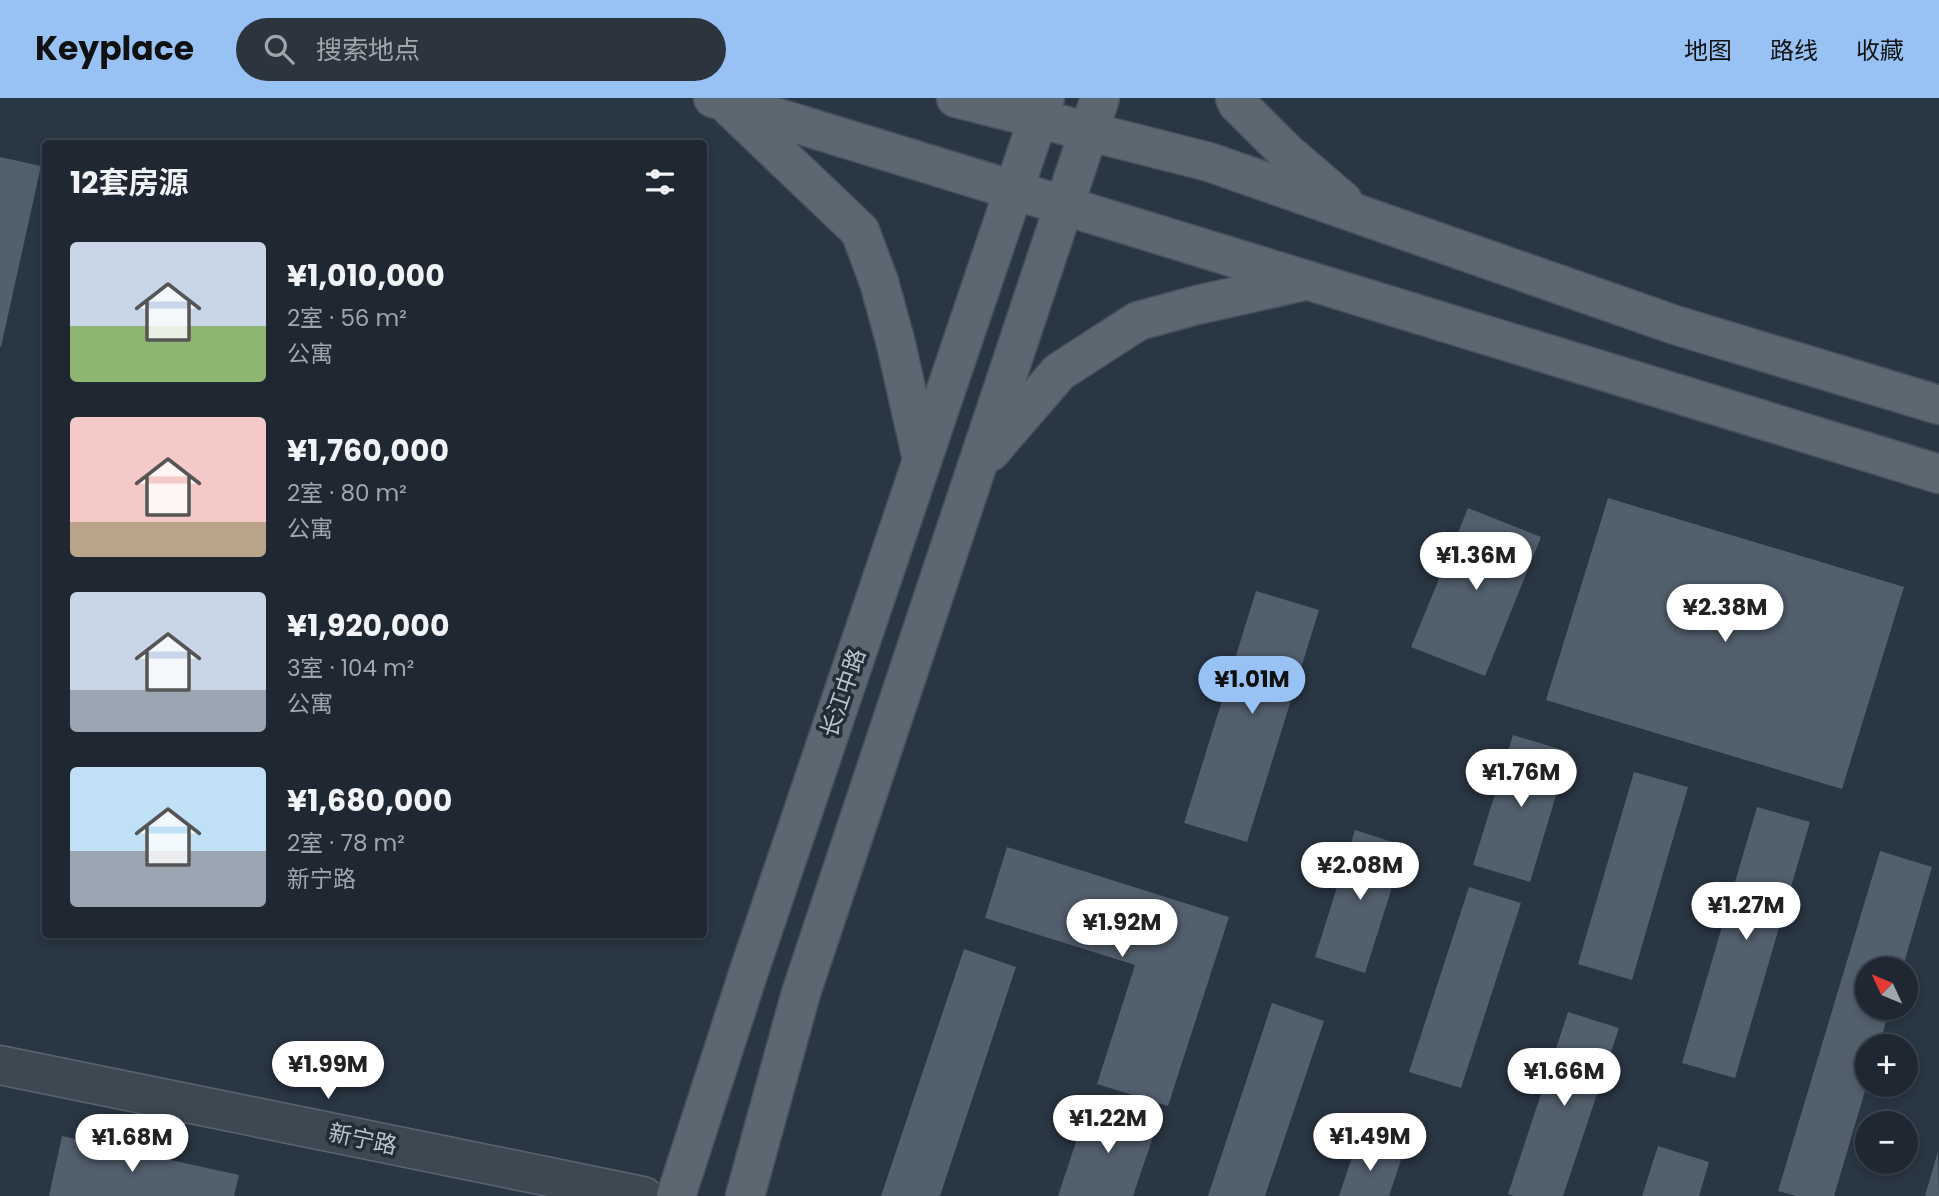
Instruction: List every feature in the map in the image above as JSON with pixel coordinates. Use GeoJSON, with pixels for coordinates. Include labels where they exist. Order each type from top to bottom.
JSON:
{"type":"FeatureCollection","features":[{"type":"Feature","properties":{"kind":"main road"},"geometry":{"type":"LineString","coordinates":[[956,98],[1095,115],[1209,162],[1675,325],[1939,405]]}},
{"type":"Feature","properties":{"kind":"main road"},"geometry":{"type":"LineString","coordinates":[[1235,98],[1286,152],[1357,214]]}},
{"type":"Feature","properties":{"kind":"main road"},"geometry":{"type":"LineString","coordinates":[[719,100],[1939,474]]}},
{"type":"Feature","properties":{"kind":"main road"},"geometry":{"type":"LineString","coordinates":[[719,100],[860,231],[895,340],[922,459]]}},
{"type":"Feature","properties":{"kind":"main road","name":"长江中路"},"geometry":{"type":"LineString","coordinates":[[676,1196],[749,971],[1041,108]]}},
{"type":"Feature","properties":{"kind":"main road"},"geometry":{"type":"LineString","coordinates":[[744,1196],[801,993],[1095,115]]}},
{"type":"Feature","properties":{"kind":"main road"},"geometry":{"type":"LineString","coordinates":[[977,467],[1059,372],[1138,321],[1307,280]]}},
{"type":"Feature","properties":{"kind":"street","name":"新宁路"},"geometry":{"type":"LineString","coordinates":[[0,1065],[643,1196]]}},
{"type":"Feature","properties":{"kind":"building"},"geometry":{"type":"Polygon","coordinates":[[[0,157],[41,166],[1,347],[0,347],[0,157]]]}},
{"type":"Feature","properties":{"kind":"building"},"geometry":{"type":"Polygon","coordinates":[[[1608,498],[1904,587],[1842,789],[1546,700],[1608,498]]]}},
{"type":"Feature","properties":{"kind":"building"},"geometry":{"type":"Polygon","coordinates":[[[1468,508],[1541,537],[1485,676],[1411,647],[1468,508]]]}},
{"type":"Feature","properties":{"kind":"building"},"geometry":{"type":"Polygon","coordinates":[[[1256,591],[1319,610],[1247,842],[1184,823],[1256,591]]]}},
{"type":"Feature","properties":{"kind":"building"},"geometry":{"type":"Polygon","coordinates":[[[1513,735],[1569,752],[1530,882],[1473,865],[1513,735]]]}},
{"type":"Feature","properties":{"kind":"building"},"geometry":{"type":"Polygon","coordinates":[[[1634,772],[1688,787],[1632,980],[1578,964],[1634,772]]]}},
{"type":"Feature","properties":{"kind":"building"},"geometry":{"type":"Polygon","coordinates":[[[1757,807],[1810,822],[1735,1078],[1682,1063],[1757,807]]]}},
{"type":"Feature","properties":{"kind":"building"},"geometry":{"type":"Polygon","coordinates":[[[1355,830],[1405,846],[1365,973],[1315,957],[1355,830]]]}},
{"type":"Feature","properties":{"kind":"building"},"geometry":{"type":"Polygon","coordinates":[[[1007,847],[1229,917],[1168,1106],[1097,1084],[1135,965],[985,918],[1007,847]]]}},
{"type":"Feature","properties":{"kind":"building"},"geometry":{"type":"Polygon","coordinates":[[[1880,851],[1932,867],[1906,957],[1855,957],[1855,1020],[1887,1020],[1882,1034],[1855,1034],[1855,1097],[1863,1097],[1859,1111],[1855,1111],[1855,1125],[1834,1196],[1796,1196],[1778,1191],[1880,851]]]}},
{"type":"Feature","properties":{"kind":"building"},"geometry":{"type":"Polygon","coordinates":[[[1469,887],[1521,903],[1461,1088],[1409,1072],[1469,887]]]}},
{"type":"Feature","properties":{"kind":"building"},"geometry":{"type":"Polygon","coordinates":[[[964,949],[1016,967],[940,1196],[881,1196],[964,949]]]}},
{"type":"Feature","properties":{"kind":"building"},"geometry":{"type":"Polygon","coordinates":[[[1272,1003],[1324,1021],[1265,1196],[1208,1196],[1272,1003]]]}},
{"type":"Feature","properties":{"kind":"building"},"geometry":{"type":"Polygon","coordinates":[[[1568,1012],[1619,1028],[1563,1196],[1513,1196],[1508,1194],[1568,1012]]]}},
{"type":"Feature","properties":{"kind":"building"},"geometry":{"type":"Polygon","coordinates":[[[1089,1103],[1157,1125],[1133,1196],[1058,1196],[1089,1103]]]}},
{"type":"Feature","properties":{"kind":"building"},"geometry":{"type":"Polygon","coordinates":[[[62,1136],[239,1175],[234,1196],[49,1196],[62,1136]]]}},
{"type":"Feature","properties":{"kind":"building"},"geometry":{"type":"Polygon","coordinates":[[[1357,1142],[1402,1157],[1389,1196],[1339,1196],[1357,1142]]]}},
{"type":"Feature","properties":{"kind":"building"},"geometry":{"type":"Polygon","coordinates":[[[1658,1146],[1709,1162],[1699,1196],[1642,1196],[1658,1146]]]}},
{"type":"Feature","properties":{"kind":"building"},"geometry":{"type":"Polygon","coordinates":[[[1938,1151],[1939,1196],[1925,1196],[1938,1151]]]}}]}
